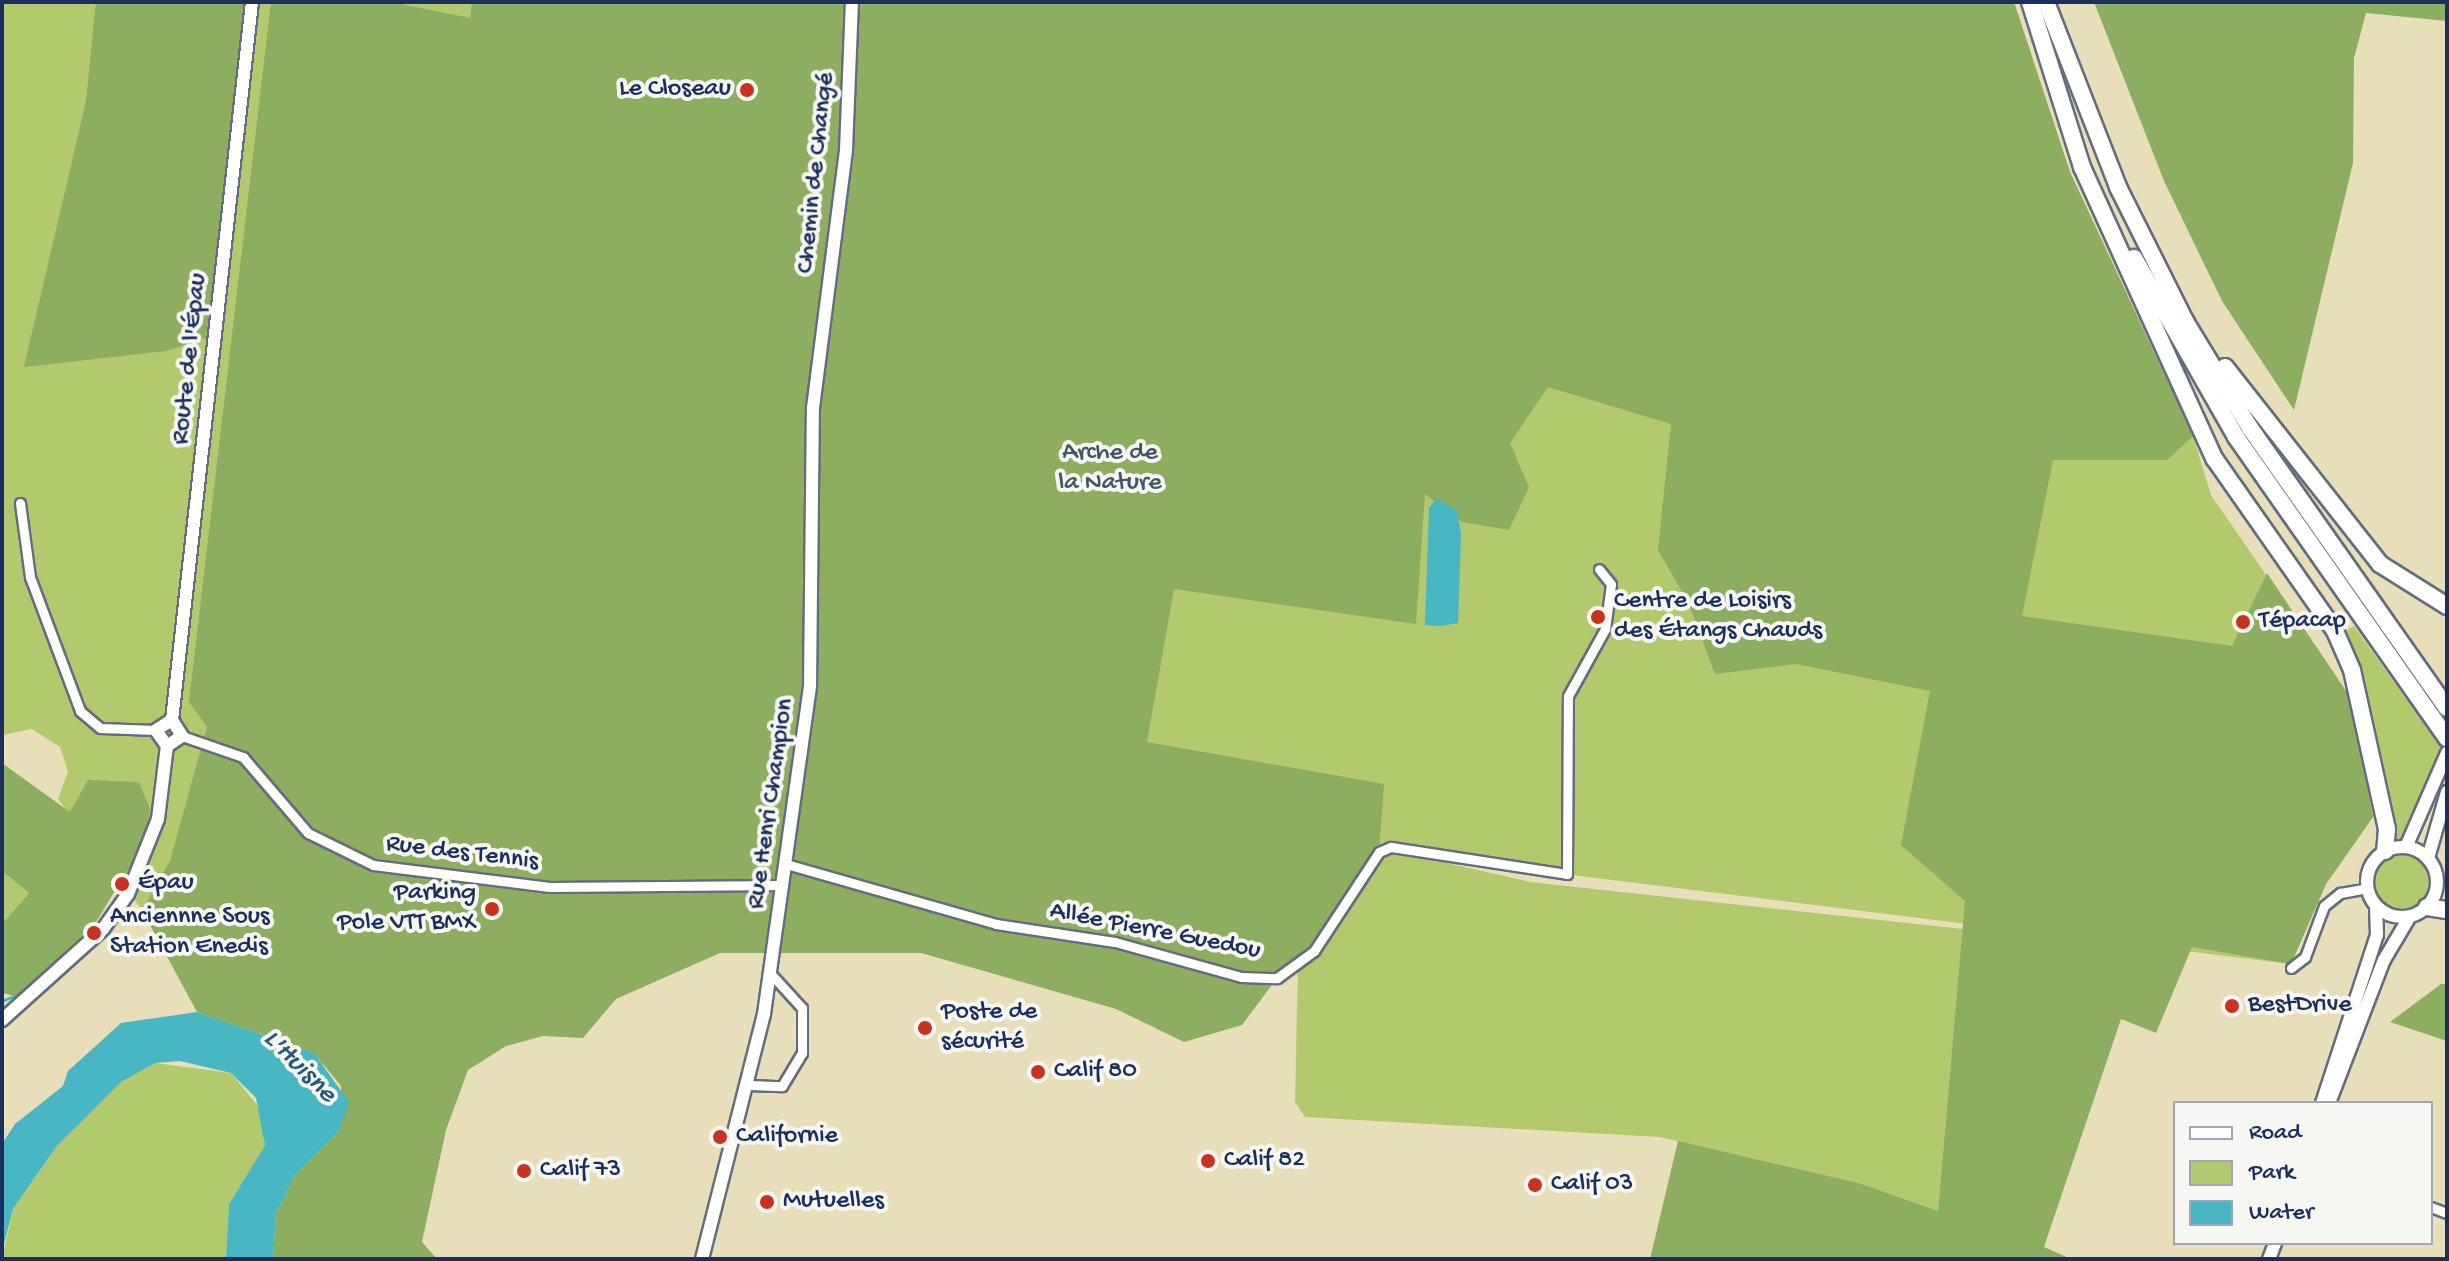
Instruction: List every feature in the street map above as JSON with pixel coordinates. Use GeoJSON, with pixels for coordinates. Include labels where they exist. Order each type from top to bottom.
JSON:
{"type":"FeatureCollection","features":[{"type":"Feature","properties":{"kind":"highway"},"geometry":{"type":"LineString","coordinates":[[2030,2],[2082,167],[2214,458],[2335,631],[2352,670],[2387,829],[2385,851]]}},
{"type":"Feature","properties":{"kind":"highway"},"geometry":{"type":"LineString","coordinates":[[2046,2],[2097,138],[2166,285],[2250,428],[2447,708]]}},
{"type":"Feature","properties":{"kind":"highway"},"geometry":{"type":"LineString","coordinates":[[2055,77],[2170,329],[2236,437],[2447,738]]}},
{"type":"Feature","properties":{"kind":"highway"},"geometry":{"type":"LineString","coordinates":[[2166,285],[2370,554],[2405,585],[2447,606]]}},
{"type":"Feature","properties":{"kind":"highway"},"geometry":{"type":"LineString","coordinates":[[2427,907],[2447,910]]}},
{"type":"Feature","properties":{"kind":"street","name":"Route de l'Épau"},"geometry":{"type":"LineString","coordinates":[[172,720],[252,2]]}},
{"type":"Feature","properties":{"kind":"street","name":"Chemin de Changé"},"geometry":{"type":"LineString","coordinates":[[819,347],[846,150],[852,2]]}},
{"type":"Feature","properties":{"kind":"street","name":"Rue Henri Champion"},"geometry":{"type":"LineString","coordinates":[[702,1259],[749,1085],[766,1001],[810,686],[819,347]]}},
{"type":"Feature","properties":{"kind":"street"},"geometry":{"type":"LineString","coordinates":[[20,503],[30,577],[80,711],[100,728],[156,730],[172,720],[182,736],[167,746]]}},
{"type":"Feature","properties":{"kind":"street","name":"Allée Pierre Guedou"},"geometry":{"type":"LineString","coordinates":[[786,864],[996,924],[1115,942],[1241,977],[1277,978],[1314,951],[1379,852],[1391,847],[1567,874],[1568,696],[1605,629],[1611,584],[1599,569]]}},
{"type":"Feature","properties":{"kind":"street"},"geometry":{"type":"LineString","coordinates":[[2,1020],[103,929],[128,894],[149,855],[167,746],[156,730]]}},
{"type":"Feature","properties":{"kind":"street","name":"Rue des Tennis"},"geometry":{"type":"LineString","coordinates":[[182,736],[243,757],[308,833],[373,865],[550,887],[783,885]]}},
{"type":"Feature","properties":{"kind":"street"},"geometry":{"type":"LineString","coordinates":[[2406,847],[2447,753]]}},
{"type":"Feature","properties":{"kind":"street"},"geometry":{"type":"LineString","coordinates":[[2330,1101],[2384,960],[2410,916],[2427,907],[2437,879],[2428,858],[2447,792]]}},
{"type":"Feature","properties":{"kind":"street"},"geometry":{"type":"LineString","coordinates":[[2323,1101],[2377,935],[2376,906],[2367,888],[2371,864],[2385,851],[2406,847],[2428,858]]}},
{"type":"Feature","properties":{"kind":"street"},"geometry":{"type":"LineString","coordinates":[[2291,968],[2305,957],[2324,906],[2340,893],[2367,888]]}},
{"type":"Feature","properties":{"kind":"street"},"geometry":{"type":"LineString","coordinates":[[2376,906],[2410,916]]}},
{"type":"Feature","properties":{"kind":"street"},"geometry":{"type":"LineString","coordinates":[[749,1085],[782,1086],[799,1067],[803,1016],[791,994],[771,974]]}},
{"type":"Feature","properties":{"kind":"street"},"geometry":{"type":"LineString","coordinates":[[766,1001],[791,994]]}},
{"type":"Feature","properties":{"kind":"green space","name":"Arche de la Nature"},"geometry":{"type":"Polygon","coordinates":[[[2,2],[2014,2],[2070,172],[2193,436],[2211,495],[2350,697],[2373,817],[2326,884],[2291,964],[1412,855],[1530,882],[1963,929],[1938,1211],[1859,1183],[1659,1137],[1305,1117],[1295,1102],[1298,963],[787,864],[326,1067],[289,1043],[197,1012],[142,910],[58,799],[68,772],[60,747],[32,729],[2,735],[2,2]]]}},
{"type":"Feature","properties":{"kind":"green space"},"geometry":{"type":"Polygon","coordinates":[[[96,2],[247,2],[206,338],[166,351],[24,367],[86,101],[96,2]]]}},
{"type":"Feature","properties":{"kind":"green space","name":"Arche de la Nature"},"geometry":{"type":"Polygon","coordinates":[[[271,2],[391,2],[470,18],[472,2],[2014,2],[2070,172],[2193,436],[2167,460],[2053,460],[2022,616],[2232,646],[2267,573],[2350,697],[2373,817],[2326,884],[2291,964],[2192,947],[2156,1033],[2121,1019],[2044,1247],[2071,1259],[1650,1259],[1678,1141],[1859,1183],[1938,1211],[1965,901],[1901,845],[1930,691],[1796,664],[1715,674],[1689,604],[1658,550],[1671,424],[1548,387],[1510,443],[1529,487],[1509,530],[1462,522],[1425,494],[1416,624],[1174,589],[1147,742],[1384,784],[1379,852],[1314,951],[1277,978],[1242,1025],[1184,1042],[1116,1009],[921,953],[720,953],[616,999],[583,1038],[543,1036],[506,1046],[468,1070],[446,1130],[422,1242],[437,1259],[273,1259],[276,1214],[295,1175],[339,1131],[341,1086],[314,1053],[197,1012],[142,910],[170,861],[207,727],[189,702],[271,2]]]}},
{"type":"Feature","properties":{"kind":"green space"},"geometry":{"type":"Polygon","coordinates":[[[2094,2],[2447,2],[2447,21],[2366,13],[2354,58],[2353,163],[2294,410],[2222,301],[2164,181],[2094,2]]]}},
{"type":"Feature","properties":{"kind":"green space"},"geometry":{"type":"Polygon","coordinates":[[[2354,626],[2442,749],[2417,817],[2401,839],[2390,842],[2344,632],[2354,626]]]}},
{"type":"Feature","properties":{"kind":"green space"},"geometry":{"type":"Polygon","coordinates":[[[2,763],[70,812],[88,780],[139,782],[150,809],[146,840],[96,922],[20,997],[2,993],[2,924],[29,893],[2,871],[2,763]]]}},
{"type":"Feature","properties":{"kind":"green space"},"geometry":{"type":"Polygon","coordinates":[[[2400,853],[2420,862],[2429,882],[2420,902],[2400,911],[2380,902],[2371,882],[2380,862],[2400,853]]]}},
{"type":"Feature","properties":{"kind":"green space"},"geometry":{"type":"Polygon","coordinates":[[[2,871],[29,893],[2,924],[2,871]]]}},
{"type":"Feature","properties":{"kind":"green space"},"geometry":{"type":"Polygon","coordinates":[[[2441,984],[2447,984],[2447,1041],[2390,1022],[2441,984]]]}},
{"type":"Feature","properties":{"kind":"green space"},"geometry":{"type":"Polygon","coordinates":[[[155,1063],[231,1073],[261,1110],[265,1145],[229,1204],[226,1259],[2,1259],[13,1209],[56,1147],[120,1082],[155,1063]]]}},
{"type":"Feature","properties":{"kind":"water"},"geometry":{"type":"Polygon","coordinates":[[[1436,499],[1457,510],[1461,534],[1458,623],[1440,626],[1425,625],[1429,508],[1436,499]]]}},
{"type":"Feature","properties":{"kind":"water","name":"L'Huisne"},"geometry":{"type":"Polygon","coordinates":[[[197,1012],[314,1053],[349,1102],[339,1131],[295,1175],[276,1214],[273,1259],[226,1259],[229,1204],[265,1145],[256,1098],[231,1073],[180,1061],[155,1063],[121,1082],[56,1147],[13,1209],[2,1252],[2,1144],[15,1124],[63,1086],[68,1071],[121,1023],[197,1012]]]}},
{"type":"Feature","properties":{"kind":"waterway"},"geometry":{"type":"LineString","coordinates":[[2,1001],[13,996]]}},
{"type":"Feature","properties":{"kind":"place","name":"Le Closeau"},"geometry":{"type":"Point","coordinates":[747,90]}},
{"type":"Feature","properties":{"kind":"place","name":"Centre de Loisirs des Étangs Chauds"},"geometry":{"type":"Point","coordinates":[1598,617]}},
{"type":"Feature","properties":{"kind":"place","name":"Tépacap"},"geometry":{"type":"Point","coordinates":[2243,622]}},
{"type":"Feature","properties":{"kind":"place","name":"Épau"},"geometry":{"type":"Point","coordinates":[122,884]}},
{"type":"Feature","properties":{"kind":"place","name":"Parking Pole VTT BMX"},"geometry":{"type":"Point","coordinates":[492,909]}},
{"type":"Feature","properties":{"kind":"place","name":"Anciennne Sous Station Enedis"},"geometry":{"type":"Point","coordinates":[94,933]}},
{"type":"Feature","properties":{"kind":"place","name":"BestDrive"},"geometry":{"type":"Point","coordinates":[2232,1006]}},
{"type":"Feature","properties":{"kind":"place","name":"Poste de sécurité"},"geometry":{"type":"Point","coordinates":[925,1028]}},
{"type":"Feature","properties":{"kind":"place","name":"Calif 80"},"geometry":{"type":"Point","coordinates":[1038,1072]}},
{"type":"Feature","properties":{"kind":"place","name":"Californie"},"geometry":{"type":"Point","coordinates":[720,1137]}},
{"type":"Feature","properties":{"kind":"place","name":"Calif 82"},"geometry":{"type":"Point","coordinates":[1208,1161]}},
{"type":"Feature","properties":{"kind":"place","name":"Calif 73"},"geometry":{"type":"Point","coordinates":[524,1171]}},
{"type":"Feature","properties":{"kind":"place","name":"Calif 03"},"geometry":{"type":"Point","coordinates":[1535,1185]}},
{"type":"Feature","properties":{"kind":"place","name":"Mutuelles"},"geometry":{"type":"Point","coordinates":[767,1202]}}]}
